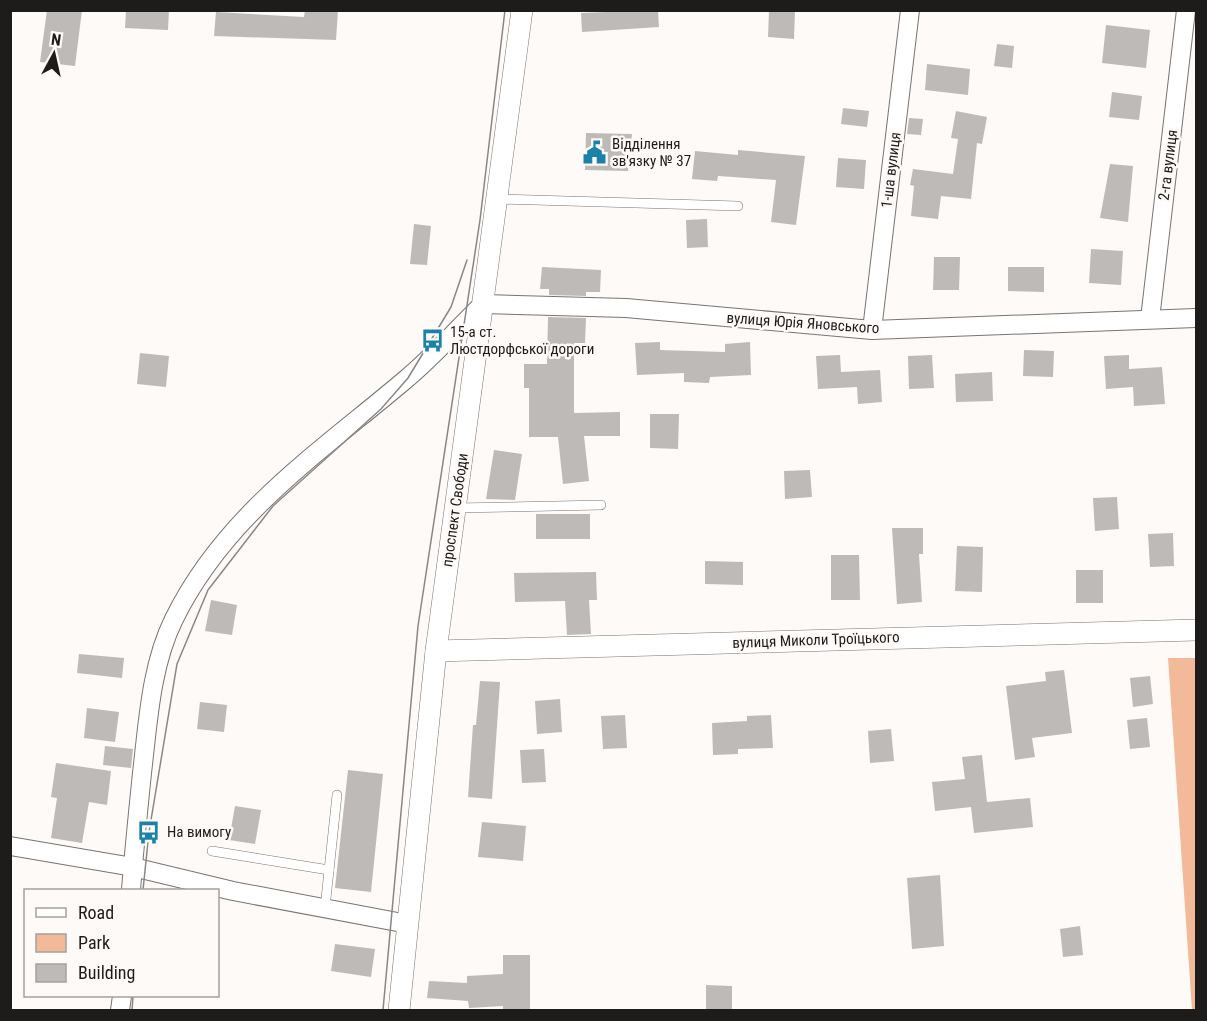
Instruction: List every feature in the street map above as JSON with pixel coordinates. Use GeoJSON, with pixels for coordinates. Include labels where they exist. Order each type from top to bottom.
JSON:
{"type":"FeatureCollection","features":[{"type":"Feature","properties":{"kind":"street","name":"проспект Свободи"},"geometry":{"type":"LineString","coordinates":[[399,1011],[436,651],[522,10]]}},
{"type":"Feature","properties":{"kind":"street","name":"1-ша вулиця"},"geometry":{"type":"LineString","coordinates":[[872,330],[910,10]]}},
{"type":"Feature","properties":{"kind":"street","name":"2-га вулиця"},"geometry":{"type":"LineString","coordinates":[[1150,320],[1186,10]]}},
{"type":"Feature","properties":{"kind":"street","name":"вулиця Юрія Яновського"},"geometry":{"type":"LineString","coordinates":[[483,304],[626,308],[872,330],[1197,318]]}},
{"type":"Feature","properties":{"kind":"street"},"geometry":{"type":"LineString","coordinates":[[131,889],[146,741],[156,673],[174,620],[200,576],[231,534],[269,492],[408,378],[483,304]]}},
{"type":"Feature","properties":{"kind":"street","name":"вулиця Миколи Троїцького"},"geometry":{"type":"LineString","coordinates":[[436,651],[1197,630]]}},
{"type":"Feature","properties":{"kind":"street"},"geometry":{"type":"LineString","coordinates":[[10,846],[133,867],[233,891],[408,924]]}},
{"type":"Feature","properties":{"kind":"lane"},"geometry":{"type":"LineString","coordinates":[[497,199],[738,206]]}},
{"type":"Feature","properties":{"kind":"lane"},"geometry":{"type":"LineString","coordinates":[[456,508],[601,505]]}},
{"type":"Feature","properties":{"kind":"lane"},"geometry":{"type":"LineString","coordinates":[[325,908],[337,795]]}},
{"type":"Feature","properties":{"kind":"lane"},"geometry":{"type":"LineString","coordinates":[[212,851],[330,870]]}},
{"type":"Feature","properties":{"kind":"green space"},"geometry":{"type":"Polygon","coordinates":[[[1168,658],[1196,658],[1196,1010],[1192,1010],[1168,658]]]}},
{"type":"Feature","properties":{"kind":"building"},"geometry":{"type":"Polygon","coordinates":[[[47,10],[82,10],[75,66],[40,62],[47,10]]]}},
{"type":"Feature","properties":{"kind":"building"},"geometry":{"type":"Polygon","coordinates":[[[126,10],[169,10],[168,30],[125,28],[126,10]]]}},
{"type":"Feature","properties":{"kind":"building"},"geometry":{"type":"Polygon","coordinates":[[[305,10],[338,10],[336,40],[214,36],[216,12],[304,17],[305,10]]]}},
{"type":"Feature","properties":{"kind":"building"},"geometry":{"type":"Polygon","coordinates":[[[658,10],[659,27],[582,32],[581,13],[658,10]]]}},
{"type":"Feature","properties":{"kind":"building"},"geometry":{"type":"Polygon","coordinates":[[[769,10],[795,10],[794,39],[768,37],[769,10]]]}},
{"type":"Feature","properties":{"kind":"building"},"geometry":{"type":"Polygon","coordinates":[[[1106,25],[1150,30],[1146,68],[1102,63],[1106,25]]]}},
{"type":"Feature","properties":{"kind":"building"},"geometry":{"type":"Polygon","coordinates":[[[997,44],[1014,46],[1012,68],[994,66],[997,44]]]}},
{"type":"Feature","properties":{"kind":"building"},"geometry":{"type":"Polygon","coordinates":[[[927,64],[970,69],[968,95],[925,90],[927,64]]]}},
{"type":"Feature","properties":{"kind":"building"},"geometry":{"type":"Polygon","coordinates":[[[1112,92],[1142,96],[1139,120],[1109,117],[1112,92]]]}},
{"type":"Feature","properties":{"kind":"building"},"geometry":{"type":"Polygon","coordinates":[[[843,108],[869,111],[867,127],[841,124],[843,108]]]}},
{"type":"Feature","properties":{"kind":"building"},"geometry":{"type":"Polygon","coordinates":[[[956,111],[987,117],[982,144],[977,143],[971,199],[941,196],[938,219],[911,216],[914,186],[910,185],[913,169],[953,174],[958,139],[951,138],[956,111]]]}},
{"type":"Feature","properties":{"kind":"building"},"geometry":{"type":"Polygon","coordinates":[[[909,118],[923,119],[921,135],[907,134],[909,118]]]}},
{"type":"Feature","properties":{"kind":"building"},"geometry":{"type":"Polygon","coordinates":[[[586,133],[632,134],[628,171],[585,170],[586,133]]]}},
{"type":"Feature","properties":{"kind":"building"},"geometry":{"type":"Polygon","coordinates":[[[738,150],[805,156],[796,225],[771,222],[776,180],[718,176],[717,181],[692,179],[695,151],[738,155],[738,150]]]}},
{"type":"Feature","properties":{"kind":"building"},"geometry":{"type":"Polygon","coordinates":[[[838,158],[866,160],[864,189],[836,187],[838,158]]]}},
{"type":"Feature","properties":{"kind":"building"},"geometry":{"type":"Polygon","coordinates":[[[1110,164],[1133,166],[1128,222],[1100,218],[1110,164]]]}},
{"type":"Feature","properties":{"kind":"building"},"geometry":{"type":"Polygon","coordinates":[[[707,219],[708,247],[687,248],[686,220],[707,219]]]}},
{"type":"Feature","properties":{"kind":"building"},"geometry":{"type":"Polygon","coordinates":[[[414,224],[431,226],[427,265],[410,264],[414,224]]]}},
{"type":"Feature","properties":{"kind":"building"},"geometry":{"type":"Polygon","coordinates":[[[1091,249],[1123,251],[1121,285],[1089,283],[1091,249]]]}},
{"type":"Feature","properties":{"kind":"building"},"geometry":{"type":"Polygon","coordinates":[[[934,257],[960,257],[959,290],[933,290],[934,257]]]}},
{"type":"Feature","properties":{"kind":"building"},"geometry":{"type":"Polygon","coordinates":[[[542,267],[601,270],[600,292],[586,292],[586,296],[549,295],[549,289],[540,289],[542,267]]]}},
{"type":"Feature","properties":{"kind":"building"},"geometry":{"type":"Polygon","coordinates":[[[1008,267],[1044,267],[1044,292],[1008,291],[1008,267]]]}},
{"type":"Feature","properties":{"kind":"building"},"geometry":{"type":"Polygon","coordinates":[[[548,317],[586,318],[585,343],[574,343],[574,413],[620,412],[620,436],[584,436],[589,481],[563,484],[558,437],[529,437],[529,388],[524,388],[524,364],[547,364],[548,317]]]}},
{"type":"Feature","properties":{"kind":"building"},"geometry":{"type":"Polygon","coordinates":[[[660,342],[660,350],[725,352],[725,344],[750,342],[751,375],[710,377],[709,383],[684,382],[684,373],[637,375],[635,343],[660,342]]]}},
{"type":"Feature","properties":{"kind":"building"},"geometry":{"type":"Polygon","coordinates":[[[1024,350],[1054,351],[1053,377],[1023,376],[1024,350]]]}},
{"type":"Feature","properties":{"kind":"building"},"geometry":{"type":"Polygon","coordinates":[[[140,353],[169,356],[166,387],[137,384],[140,353]]]}},
{"type":"Feature","properties":{"kind":"building"},"geometry":{"type":"Polygon","coordinates":[[[840,355],[841,372],[880,370],[882,402],[858,404],[857,387],[818,389],[816,356],[840,355]]]}},
{"type":"Feature","properties":{"kind":"building"},"geometry":{"type":"Polygon","coordinates":[[[932,355],[934,388],[909,389],[908,356],[932,355]]]}},
{"type":"Feature","properties":{"kind":"building"},"geometry":{"type":"Polygon","coordinates":[[[1129,355],[1129,369],[1162,367],[1165,404],[1134,406],[1133,387],[1106,389],[1104,356],[1129,355]]]}},
{"type":"Feature","properties":{"kind":"building"},"geometry":{"type":"Polygon","coordinates":[[[992,372],[993,401],[956,402],[955,374],[992,372]]]}},
{"type":"Feature","properties":{"kind":"building"},"geometry":{"type":"Polygon","coordinates":[[[650,414],[679,414],[678,449],[650,448],[650,414]]]}},
{"type":"Feature","properties":{"kind":"building"},"geometry":{"type":"Polygon","coordinates":[[[494,450],[522,454],[515,500],[486,499],[494,450]]]}},
{"type":"Feature","properties":{"kind":"building"},"geometry":{"type":"Polygon","coordinates":[[[810,470],[812,497],[785,499],[784,471],[810,470]]]}},
{"type":"Feature","properties":{"kind":"building"},"geometry":{"type":"Polygon","coordinates":[[[1117,497],[1119,529],[1095,531],[1093,498],[1117,497]]]}},
{"type":"Feature","properties":{"kind":"building"},"geometry":{"type":"Polygon","coordinates":[[[536,514],[590,514],[590,539],[536,539],[536,514]]]}},
{"type":"Feature","properties":{"kind":"building"},"geometry":{"type":"Polygon","coordinates":[[[892,528],[923,528],[923,554],[919,554],[922,602],[897,604],[892,528]]]}},
{"type":"Feature","properties":{"kind":"building"},"geometry":{"type":"Polygon","coordinates":[[[1173,533],[1174,566],[1150,567],[1148,534],[1173,533]]]}},
{"type":"Feature","properties":{"kind":"building"},"geometry":{"type":"Polygon","coordinates":[[[957,546],[983,547],[982,592],[955,591],[957,546]]]}},
{"type":"Feature","properties":{"kind":"building"},"geometry":{"type":"Polygon","coordinates":[[[831,555],[859,555],[860,600],[831,600],[831,555]]]}},
{"type":"Feature","properties":{"kind":"building"},"geometry":{"type":"Polygon","coordinates":[[[705,561],[743,562],[743,585],[705,584],[705,561]]]}},
{"type":"Feature","properties":{"kind":"building"},"geometry":{"type":"Polygon","coordinates":[[[1076,570],[1103,570],[1103,603],[1076,603],[1076,570]]]}},
{"type":"Feature","properties":{"kind":"building"},"geometry":{"type":"Polygon","coordinates":[[[596,572],[597,600],[589,600],[591,634],[567,635],[565,601],[515,602],[514,573],[596,572]]]}},
{"type":"Feature","properties":{"kind":"building"},"geometry":{"type":"Polygon","coordinates":[[[211,600],[237,605],[232,635],[205,631],[211,600]]]}},
{"type":"Feature","properties":{"kind":"building"},"geometry":{"type":"Polygon","coordinates":[[[79,654],[124,658],[122,678],[77,673],[79,654]]]}},
{"type":"Feature","properties":{"kind":"building"},"geometry":{"type":"Polygon","coordinates":[[[1064,670],[1072,733],[1032,738],[1035,757],[1015,760],[1006,686],[1046,681],[1045,672],[1064,670]]]}},
{"type":"Feature","properties":{"kind":"building"},"geometry":{"type":"Polygon","coordinates":[[[1150,676],[1153,704],[1133,707],[1130,678],[1150,676]]]}},
{"type":"Feature","properties":{"kind":"building"},"geometry":{"type":"Polygon","coordinates":[[[480,681],[500,682],[492,799],[468,797],[473,725],[476,725],[480,681]]]}},
{"type":"Feature","properties":{"kind":"building"},"geometry":{"type":"Polygon","coordinates":[[[560,699],[562,732],[537,734],[535,701],[560,699]]]}},
{"type":"Feature","properties":{"kind":"building"},"geometry":{"type":"Polygon","coordinates":[[[200,702],[227,705],[224,732],[197,729],[200,702]]]}},
{"type":"Feature","properties":{"kind":"building"},"geometry":{"type":"Polygon","coordinates":[[[87,708],[119,712],[115,742],[84,738],[87,708]]]}},
{"type":"Feature","properties":{"kind":"building"},"geometry":{"type":"Polygon","coordinates":[[[625,715],[627,748],[603,749],[601,716],[625,715]]]}},
{"type":"Feature","properties":{"kind":"building"},"geometry":{"type":"Polygon","coordinates":[[[771,715],[773,748],[738,749],[738,754],[713,755],[712,723],[747,721],[747,716],[771,715]]]}},
{"type":"Feature","properties":{"kind":"building"},"geometry":{"type":"Polygon","coordinates":[[[1147,718],[1150,747],[1130,749],[1127,720],[1147,718]]]}},
{"type":"Feature","properties":{"kind":"building"},"geometry":{"type":"Polygon","coordinates":[[[891,729],[894,761],[870,763],[868,731],[891,729]]]}},
{"type":"Feature","properties":{"kind":"building"},"geometry":{"type":"Polygon","coordinates":[[[105,746],[133,749],[131,768],[103,765],[105,746]]]}},
{"type":"Feature","properties":{"kind":"building"},"geometry":{"type":"Polygon","coordinates":[[[544,749],[546,782],[522,783],[520,750],[544,749]]]}},
{"type":"Feature","properties":{"kind":"building"},"geometry":{"type":"Polygon","coordinates":[[[982,755],[987,802],[1030,798],[1033,827],[974,833],[971,807],[935,811],[932,782],[965,779],[962,757],[982,755]]]}},
{"type":"Feature","properties":{"kind":"building"},"geometry":{"type":"Polygon","coordinates":[[[56,763],[111,771],[107,805],[89,802],[82,843],[51,838],[57,798],[51,797],[56,763]]]}},
{"type":"Feature","properties":{"kind":"building"},"geometry":{"type":"Polygon","coordinates":[[[348,770],[383,774],[371,892],[335,888],[348,770]]]}},
{"type":"Feature","properties":{"kind":"building"},"geometry":{"type":"Polygon","coordinates":[[[235,806],[261,810],[255,844],[229,840],[235,806]]]}},
{"type":"Feature","properties":{"kind":"building"},"geometry":{"type":"Polygon","coordinates":[[[482,822],[526,826],[523,861],[478,857],[482,822]]]}},
{"type":"Feature","properties":{"kind":"building"},"geometry":{"type":"Polygon","coordinates":[[[940,875],[944,946],[912,949],[907,878],[940,875]]]}},
{"type":"Feature","properties":{"kind":"building"},"geometry":{"type":"Polygon","coordinates":[[[1080,926],[1083,955],[1063,957],[1060,929],[1080,926]]]}},
{"type":"Feature","properties":{"kind":"building"},"geometry":{"type":"Polygon","coordinates":[[[335,944],[375,949],[371,977],[331,971],[335,944]]]}},
{"type":"Feature","properties":{"kind":"building"},"geometry":{"type":"Polygon","coordinates":[[[503,955],[530,955],[530,1011],[503,1011],[503,1006],[469,1008],[468,1001],[427,998],[429,981],[467,983],[467,976],[503,974],[503,955]]]}},
{"type":"Feature","properties":{"kind":"building"},"geometry":{"type":"Polygon","coordinates":[[[706,985],[732,986],[732,1011],[706,1011],[706,985]]]}},
{"type":"Feature","properties":{"kind":"tram line"},"geometry":{"type":"LineString","coordinates":[[383,1010],[418,626],[480,220],[505,10]]}},
{"type":"Feature","properties":{"kind":"tram line"},"geometry":{"type":"LineString","coordinates":[[143,889],[149,832],[177,664],[208,590],[273,506],[381,409],[408,378],[451,307],[467,260]]}},
{"type":"Feature","properties":{"kind":"tram line"},"geometry":{"type":"LineString","coordinates":[[132,1010],[133,997]]}},
{"type":"Feature","properties":{"kind":"place","name":"Відділення зв'язку № 37"},"geometry":{"type":"Point","coordinates":[594,153]}},
{"type":"Feature","properties":{"kind":"place","name":"15-а ст. Люстдорфської дороги"},"geometry":{"type":"Point","coordinates":[432,341]}},
{"type":"Feature","properties":{"kind":"place","name":"На вимогу"},"geometry":{"type":"Point","coordinates":[149,832]}}]}
